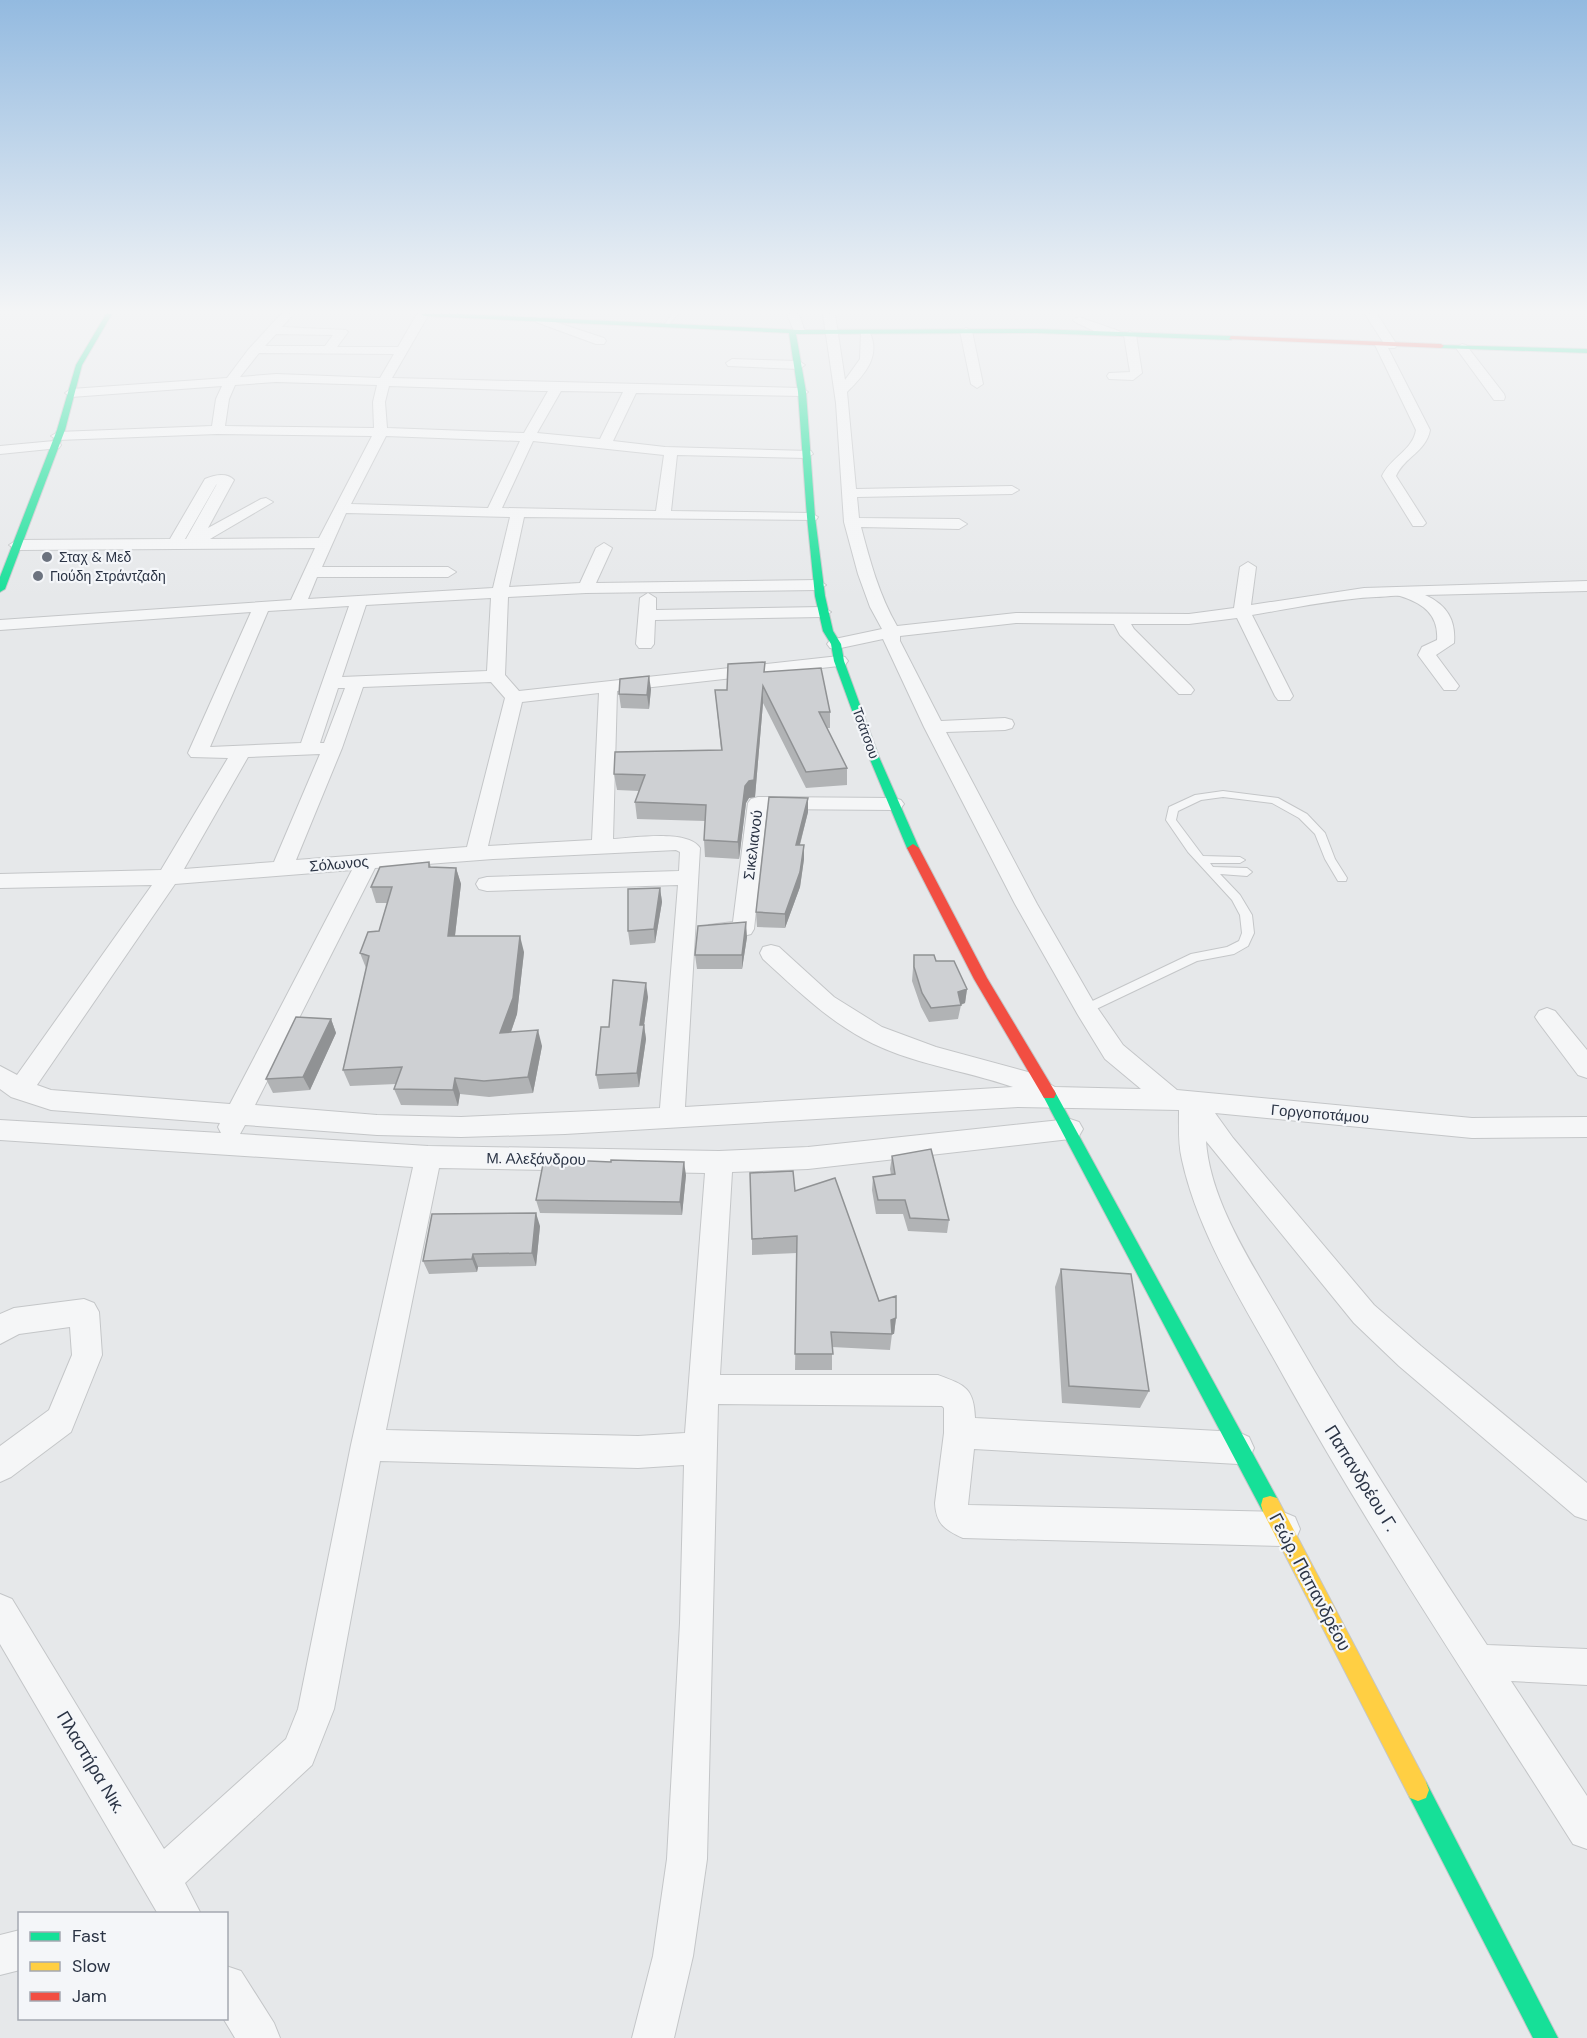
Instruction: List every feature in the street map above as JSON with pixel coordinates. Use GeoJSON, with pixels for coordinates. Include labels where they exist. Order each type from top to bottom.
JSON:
{"type":"FeatureCollection","features":[{"type":"Feature","properties":{"kind":"street"},"geometry":{"type":"LineString","coordinates":[[0,589],[4,570],[17,545],[66,409]]}},
{"type":"Feature","properties":{"kind":"street"},"geometry":{"type":"LineString","coordinates":[[217,430],[222,417],[219,409]]}},
{"type":"Feature","properties":{"kind":"street"},"geometry":{"type":"LineString","coordinates":[[297,604],[341,508],[381,432],[379,409]]}},
{"type":"Feature","properties":{"kind":"street"},"geometry":{"type":"LineString","coordinates":[[493,512],[528,436],[544,409]]}},
{"type":"Feature","properties":{"kind":"street"},"geometry":{"type":"LineString","coordinates":[[605,444],[621,409]]}},
{"type":"Feature","properties":{"kind":"street","name":"Τσάτσου"},"geometry":{"type":"LineString","coordinates":[[803,409],[811,516],[823,612],[874,757],[909,841],[981,979],[1070,1129]]}},
{"type":"Feature","properties":{"kind":"street"},"geometry":{"type":"LineString","coordinates":[[841,409],[852,522],[866,574],[878,607],[892,632],[891,642],[1026,904],[1086,1009],[1114,1052],[1182,1100],[1224,1146],[1364,1314],[1410,1356],[1587,1504]]}},
{"type":"Feature","properties":{"kind":"street"},"geometry":{"type":"LineString","coordinates":[[1414,409],[1423,430],[1419,443],[1398,462],[1389,476],[1418,523]]}},
{"type":"Feature","properties":{"kind":"street"},"geometry":{"type":"LineString","coordinates":[[0,450],[56,441],[217,430],[528,436],[671,451],[806,454]]}},
{"type":"Feature","properties":{"kind":"street"},"geometry":{"type":"LineString","coordinates":[[663,515],[671,451]]}},
{"type":"Feature","properties":{"kind":"street"},"geometry":{"type":"LineString","coordinates":[[176,542],[210,482],[227,480],[192,542]]}},
{"type":"Feature","properties":{"kind":"street"},"geometry":{"type":"LineString","coordinates":[[849,493],[1012,490]]}},
{"type":"Feature","properties":{"kind":"street"},"geometry":{"type":"LineString","coordinates":[[192,542],[266,502]]}},
{"type":"Feature","properties":{"kind":"street"},"geometry":{"type":"LineString","coordinates":[[341,508],[518,513],[811,516]]}},
{"type":"Feature","properties":{"kind":"street"},"geometry":{"type":"LineString","coordinates":[[518,513],[500,593],[495,663],[496,676],[514,698],[485,852],[486,892],[689,878],[672,1116]]}},
{"type":"Feature","properties":{"kind":"street"},"geometry":{"type":"LineString","coordinates":[[852,522],[959,524]]}},
{"type":"Feature","properties":{"kind":"street"},"geometry":{"type":"LineString","coordinates":[[17,545],[176,542],[325,543]]}},
{"type":"Feature","properties":{"kind":"street"},"geometry":{"type":"LineString","coordinates":[[586,588],[604,548]]}},
{"type":"Feature","properties":{"kind":"street"},"geometry":{"type":"LineString","coordinates":[[1248,567],[1242,611],[1284,696]]}},
{"type":"Feature","properties":{"kind":"street"},"geometry":{"type":"LineString","coordinates":[[312,572],[448,572]]}},
{"type":"Feature","properties":{"kind":"street"},"geometry":{"type":"LineString","coordinates":[[0,625],[359,600],[586,588],[818,585]]}},
{"type":"Feature","properties":{"kind":"street"},"geometry":{"type":"LineString","coordinates":[[514,698],[838,652],[892,632],[1016,618],[1189,619],[1216,617],[1343,595],[1424,589],[1523,590],[1587,586]]}},
{"type":"Feature","properties":{"kind":"street"},"geometry":{"type":"LineString","coordinates":[[645,644],[649,588]]}},
{"type":"Feature","properties":{"kind":"street"},"geometry":{"type":"LineString","coordinates":[[1398,591],[1431,604],[1440,614],[1447,633],[1444,642],[1428,651],[1426,655],[1450,686]]}},
{"type":"Feature","properties":{"kind":"street"},"geometry":{"type":"LineString","coordinates":[[309,748],[359,600]]}},
{"type":"Feature","properties":{"kind":"street"},"geometry":{"type":"LineString","coordinates":[[262,607],[198,753],[332,748]]}},
{"type":"Feature","properties":{"kind":"street"},"geometry":{"type":"LineString","coordinates":[[647,615],[823,612]]}},
{"type":"Feature","properties":{"kind":"street"},"geometry":{"type":"LineString","coordinates":[[1121,620],[1126,632],[1185,690]]}},
{"type":"Feature","properties":{"kind":"street"},"geometry":{"type":"LineString","coordinates":[[330,683],[496,676]]}},
{"type":"Feature","properties":{"kind":"street"},"geometry":{"type":"LineString","coordinates":[[282,869],[332,748],[356,682]]}},
{"type":"Feature","properties":{"kind":"street"},"geometry":{"type":"LineString","coordinates":[[603,846],[609,686]]}},
{"type":"Feature","properties":{"kind":"street"},"geometry":{"type":"LineString","coordinates":[[933,727],[1005,724]]}},
{"type":"Feature","properties":{"kind":"street"},"geometry":{"type":"LineString","coordinates":[[242,751],[168,877],[10,1083],[51,1100],[377,1125],[461,1127],[565,1124],[672,1116],[762,1113],[939,1100],[1052,1098]]}},
{"type":"Feature","properties":{"kind":"street","name":"Σικελιανού"},"geometry":{"type":"LineString","coordinates":[[685,931],[743,929],[758,803],[894,804]]}},
{"type":"Feature","properties":{"kind":"street","name":"Σόλωνος"},"geometry":{"type":"LineString","coordinates":[[0,881],[168,877],[485,852],[679,843],[690,848],[689,878]]}},
{"type":"Feature","properties":{"kind":"street"},"geometry":{"type":"LineString","coordinates":[[222,1144],[367,862]]}},
{"type":"Feature","properties":{"kind":"street"},"geometry":{"type":"LineString","coordinates":[[771,953],[826,1003],[873,1033],[931,1055],[1019,1079],[1052,1098]]}},
{"type":"Feature","properties":{"kind":"street"},"geometry":{"type":"LineString","coordinates":[[1547,1017],[1587,1068]]}},
{"type":"Feature","properties":{"kind":"street","name":"Γοργοποτάμου"},"geometry":{"type":"LineString","coordinates":[[1052,1098],[1182,1100],[1472,1128],[1587,1126]]}},
{"type":"Feature","properties":{"kind":"street","name":"Παπανδρέου Γ."},"geometry":{"type":"LineString","coordinates":[[1182,1100],[1208,1202],[1228,1246],[1319,1411],[1587,1830]]}},
{"type":"Feature","properties":{"kind":"street","name":"Μ. Αλεξάνδρου"},"geometry":{"type":"LineString","coordinates":[[0,1130],[428,1157],[719,1162],[808,1158],[1070,1129]]}},
{"type":"Feature","properties":{"kind":"street","name":"Γεώρ. Παπανδρέου"},"geometry":{"type":"LineString","coordinates":[[1070,1129],[1283,1529],[1546,2038]]}},
{"type":"Feature","properties":{"kind":"street"},"geometry":{"type":"LineString","coordinates":[[161,1879],[298,1752],[316,1709],[367,1445],[428,1157]]}},
{"type":"Feature","properties":{"kind":"street"},"geometry":{"type":"LineString","coordinates":[[653,2038],[673,1956],[687,1859],[697,1623],[700,1448],[719,1162]]}},
{"type":"Feature","properties":{"kind":"street"},"geometry":{"type":"LineString","coordinates":[[0,1330],[14,1321],[84,1312],[87,1355],[60,1421],[0,1466]]}},
{"type":"Feature","properties":{"kind":"street"},"geometry":{"type":"LineString","coordinates":[[704,1389],[939,1390],[951,1395],[959,1402],[960,1433],[951,1503],[952,1514],[963,1521],[1283,1529]]}},
{"type":"Feature","properties":{"kind":"street"},"geometry":{"type":"LineString","coordinates":[[960,1433],[1238,1448]]}},
{"type":"Feature","properties":{"kind":"street"},"geometry":{"type":"LineString","coordinates":[[367,1445],[638,1452],[700,1448]]}},
{"type":"Feature","properties":{"kind":"street","name":"Πλαστήρα Νικ."},"geometry":{"type":"LineString","coordinates":[[0,1611],[180,1912]]}},
{"type":"Feature","properties":{"kind":"street"},"geometry":{"type":"LineString","coordinates":[[1480,1662],[1587,1667]]}},
{"type":"Feature","properties":{"kind":"street"},"geometry":{"type":"LineString","coordinates":[[0,1955],[18,1950]]}},
{"type":"Feature","properties":{"kind":"street"},"geometry":{"type":"LineString","coordinates":[[228,1989],[260,2038]]}},
{"type":"Feature","properties":{"kind":"lane"},"geometry":{"type":"LineString","coordinates":[[1086,1009],[1195,957],[1230,951],[1244,943],[1248,933],[1246,915],[1236,898],[1201,860],[1171,820],[1173,809],[1199,797],[1223,794],[1274,800],[1303,816],[1320,833],[1330,860],[1342,878]]}},
{"type":"Feature","properties":{"kind":"lane"},"geometry":{"type":"LineString","coordinates":[[1201,860],[1240,860]]}},
{"type":"Feature","properties":{"kind":"lane"},"geometry":{"type":"LineString","coordinates":[[1210,870],[1247,872]]}},
{"type":"Feature","properties":{"kind":"building"},"geometry":{"type":"Polygon","coordinates":[[[765,662],[764,672],[821,668],[830,712],[819,712],[847,768],[806,772],[763,686],[754,780],[749,781],[745,786],[738,842],[704,840],[706,805],[635,802],[645,775],[614,774],[615,752],[722,750],[715,690],[727,690],[728,664],[765,662]]]}},
{"type":"Feature","properties":{"kind":"building"},"geometry":{"type":"Polygon","coordinates":[[[649,676],[647,695],[619,694],[620,679],[649,676]]]}},
{"type":"Feature","properties":{"kind":"building"},"geometry":{"type":"Polygon","coordinates":[[[769,797],[808,798],[796,845],[804,845],[800,872],[785,914],[756,912],[769,797]]]}},
{"type":"Feature","properties":{"kind":"building"},"geometry":{"type":"Polygon","coordinates":[[[429,862],[429,867],[456,868],[448,936],[520,936],[513,998],[500,1033],[538,1030],[528,1077],[484,1081],[455,1078],[453,1090],[394,1089],[402,1067],[343,1070],[369,956],[360,953],[368,932],[379,931],[392,887],[371,887],[380,867],[429,862]]]}},
{"type":"Feature","properties":{"kind":"building"},"geometry":{"type":"Polygon","coordinates":[[[660,888],[654,929],[628,931],[628,889],[660,888]]]}},
{"type":"Feature","properties":{"kind":"building"},"geometry":{"type":"Polygon","coordinates":[[[746,922],[742,955],[695,955],[698,926],[746,922]]]}},
{"type":"Feature","properties":{"kind":"building"},"geometry":{"type":"Polygon","coordinates":[[[914,955],[934,955],[936,961],[954,961],[967,989],[958,992],[961,1005],[931,1008],[922,993],[914,967],[914,955]]]}},
{"type":"Feature","properties":{"kind":"building"},"geometry":{"type":"Polygon","coordinates":[[[613,980],[646,983],[640,1025],[644,1025],[637,1073],[596,1075],[601,1027],[609,1027],[613,980]]]}},
{"type":"Feature","properties":{"kind":"building"},"geometry":{"type":"Polygon","coordinates":[[[296,1017],[331,1019],[303,1077],[266,1079],[296,1017]]]}},
{"type":"Feature","properties":{"kind":"building"},"geometry":{"type":"Polygon","coordinates":[[[931,1149],[949,1220],[910,1218],[905,1200],[878,1200],[873,1177],[895,1174],[892,1156],[931,1149]]]}},
{"type":"Feature","properties":{"kind":"building"},"geometry":{"type":"Polygon","coordinates":[[[544,1159],[684,1162],[680,1202],[536,1200],[544,1159]]]}},
{"type":"Feature","properties":{"kind":"building"},"geometry":{"type":"Polygon","coordinates":[[[793,1171],[795,1191],[835,1178],[879,1301],[896,1296],[896,1318],[891,1320],[892,1334],[831,1332],[833,1354],[795,1354],[797,1236],[752,1239],[750,1173],[793,1171]]]}},
{"type":"Feature","properties":{"kind":"building"},"geometry":{"type":"Polygon","coordinates":[[[536,1213],[532,1253],[473,1254],[472,1259],[423,1261],[432,1214],[536,1213]]]}},
{"type":"Feature","properties":{"kind":"building"},"geometry":{"type":"Polygon","coordinates":[[[1061,1269],[1131,1274],[1149,1391],[1069,1386],[1061,1269]]]}},
{"type":"Feature","properties":{"kind":"traffic: fast"},"geometry":{"type":"LineString","coordinates":[[0,589],[61,430],[67,409]]}},
{"type":"Feature","properties":{"kind":"traffic: fast"},"geometry":{"type":"LineString","coordinates":[[803,409],[811,517],[820,596],[828,631],[836,644],[839,661],[874,757],[913,848]]}},
{"type":"Feature","properties":{"kind":"traffic: fast"},"geometry":{"type":"LineString","coordinates":[[1049,1094],[1270,1505]]}},
{"type":"Feature","properties":{"kind":"traffic: fast"},"geometry":{"type":"LineString","coordinates":[[1418,1790],[1546,2038]]}},
{"type":"Feature","properties":{"kind":"traffic: slow"},"geometry":{"type":"LineString","coordinates":[[1270,1505],[1418,1790]]}},
{"type":"Feature","properties":{"kind":"traffic: jam"},"geometry":{"type":"LineString","coordinates":[[913,848],[981,979],[1049,1094]]}},
{"type":"Feature","properties":{"kind":"place","name":"Σταχ & Μεδ"},"geometry":{"type":"Point","coordinates":[47,557]}},
{"type":"Feature","properties":{"kind":"place","name":"Γιούδη Στράντζαδη"},"geometry":{"type":"Point","coordinates":[38,576]}}]}
